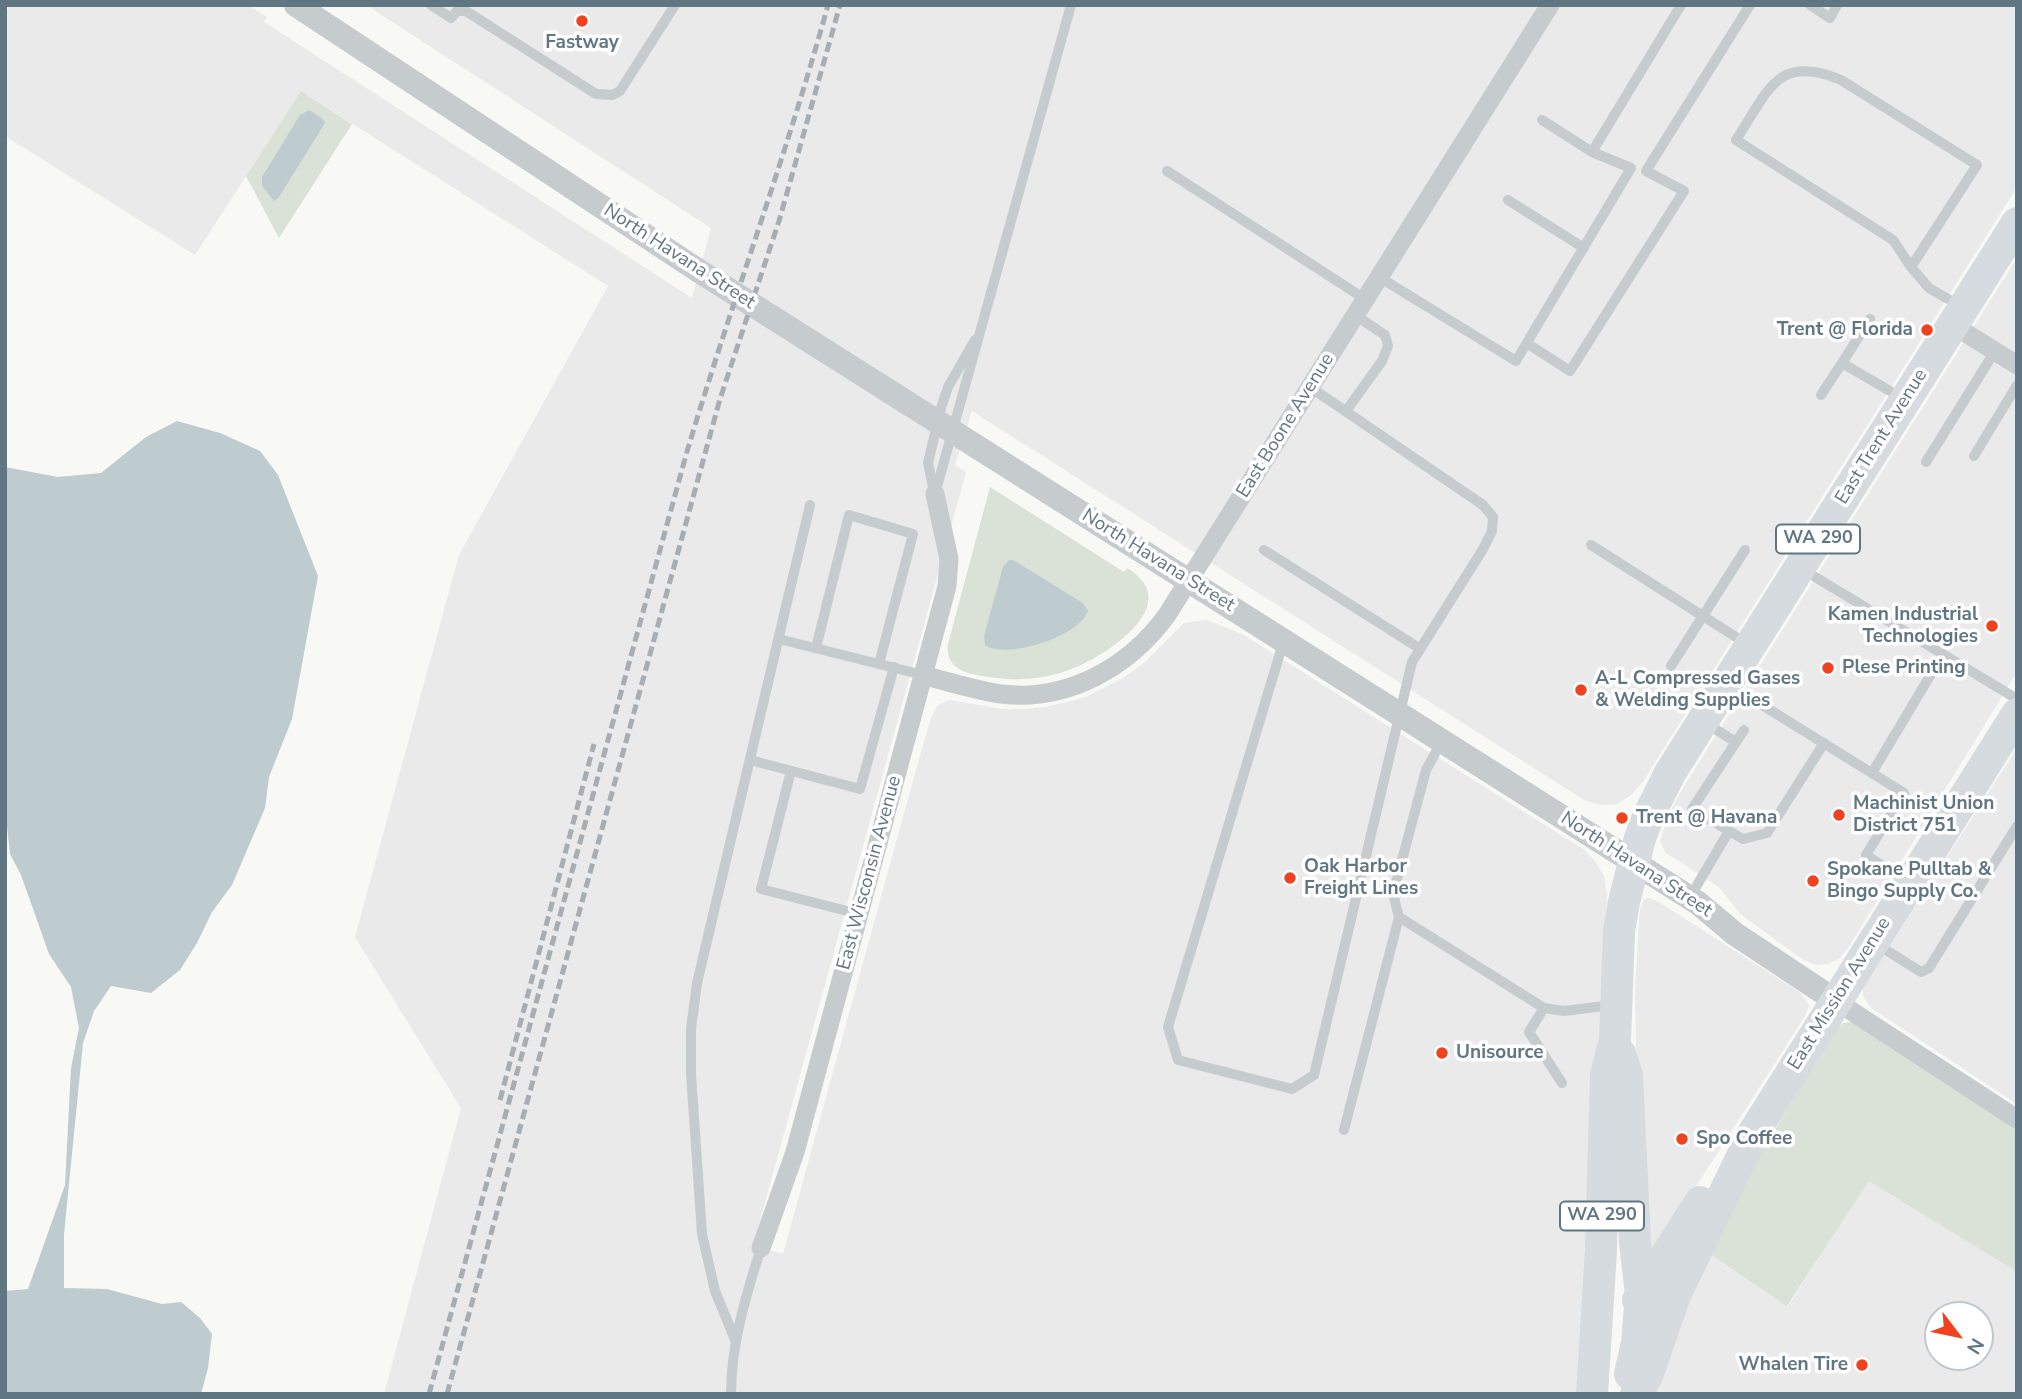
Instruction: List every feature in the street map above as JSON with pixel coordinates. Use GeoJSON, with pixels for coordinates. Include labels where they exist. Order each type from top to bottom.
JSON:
{"type":"FeatureCollection","features":[{"type":"Feature","properties":{"kind":"main road","name":"East Trent Avenue"},"geometry":{"type":"LineString","coordinates":[[1592,1394],[1601,1264],[1606,1075],[1615,1040],[1619,931],[1633,862],[1648,817],[1658,795],[1703,721],[2017,223]]}},
{"type":"Feature","properties":{"kind":"main road","name":"East Mission Avenue"},"geometry":{"type":"LineString","coordinates":[[1599,1394],[1622,1330],[1641,1294],[1701,1201],[1754,1132],[2017,714]]}},
{"type":"Feature","properties":{"kind":"main road","name":"East Trent Avenue"},"geometry":{"type":"LineString","coordinates":[[1615,1040],[1627,1075],[1635,1242],[1641,1294],[1637,1343],[1625,1394]]}},
{"type":"Feature","properties":{"kind":"main road","name":"East Mission Avenue"},"geometry":{"type":"LineString","coordinates":[[1636,1394],[1647,1376],[1675,1295],[1754,1132]]}},
{"type":"Feature","properties":{"kind":"street","name":"North Havana Street"},"geometry":{"type":"LineString","coordinates":[[296,5],[637,230],[963,439],[1689,897],[1735,934],[2017,1119]]}},
{"type":"Feature","properties":{"kind":"street","name":"East Boone Avenue"},"geometry":{"type":"LineString","coordinates":[[923,675],[982,690],[1020,695],[1040,693],[1083,683],[1104,674],[1141,646],[1189,580],[1548,6]]}},
{"type":"Feature","properties":{"kind":"street"},"geometry":{"type":"LineString","coordinates":[[1959,316],[1995,351],[2017,365]]}},
{"type":"Feature","properties":{"kind":"street","name":"East Wisconsin Avenue"},"geometry":{"type":"LineString","coordinates":[[761,1248],[795,1152],[950,571],[948,549],[935,494]]}},
{"type":"Feature","properties":{"kind":"lane"},"geometry":{"type":"LineString","coordinates":[[430,5],[451,18],[457,11],[467,11],[596,94],[604,96],[620,91],[675,5]]}},
{"type":"Feature","properties":{"kind":"lane"},"geometry":{"type":"LineString","coordinates":[[935,494],[1071,5]]}},
{"type":"Feature","properties":{"kind":"lane"},"geometry":{"type":"LineString","coordinates":[[1592,152],[1681,5]]}},
{"type":"Feature","properties":{"kind":"lane"},"geometry":{"type":"LineString","coordinates":[[1646,171],[1750,5]]}},
{"type":"Feature","properties":{"kind":"lane"},"geometry":{"type":"LineString","coordinates":[[1810,5],[1830,18],[1837,5]]}},
{"type":"Feature","properties":{"kind":"lane"},"geometry":{"type":"LineString","coordinates":[[1911,267],[1976,164],[1841,80],[1820,71],[1798,70],[1777,78],[1736,139],[1893,240],[1911,267],[1929,288],[1959,316]]}},
{"type":"Feature","properties":{"kind":"lane"},"geometry":{"type":"LineString","coordinates":[[1528,344],[1570,371],[1684,191],[1646,171],[1631,168],[1592,152],[1542,120]]}},
{"type":"Feature","properties":{"kind":"lane"},"geometry":{"type":"LineString","coordinates":[[1379,277],[1516,361],[1631,168]]}},
{"type":"Feature","properties":{"kind":"lane"},"geometry":{"type":"LineString","coordinates":[[1167,170],[1360,307],[1385,335],[1388,346],[1382,361],[1346,411]]}},
{"type":"Feature","properties":{"kind":"lane"},"geometry":{"type":"LineString","coordinates":[[1508,201],[1584,248]]}},
{"type":"Feature","properties":{"kind":"lane"},"geometry":{"type":"LineString","coordinates":[[935,494],[928,463],[940,408],[948,387],[986,317]]}},
{"type":"Feature","properties":{"kind":"lane"},"geometry":{"type":"LineString","coordinates":[[1821,395],[1870,319]]}},
{"type":"Feature","properties":{"kind":"lane"},"geometry":{"type":"LineString","coordinates":[[1926,462],[1995,351]]}},
{"type":"Feature","properties":{"kind":"lane"},"geometry":{"type":"LineString","coordinates":[[1842,363],[1906,400]]}},
{"type":"Feature","properties":{"kind":"lane"},"geometry":{"type":"LineString","coordinates":[[1974,456],[2017,385]]}},
{"type":"Feature","properties":{"kind":"lane"},"geometry":{"type":"LineString","coordinates":[[1284,640],[1168,1027],[1178,1060],[1292,1089],[1314,1075],[1412,662],[1483,549],[1492,531],[1493,517],[1483,505],[1310,387]]}},
{"type":"Feature","properties":{"kind":"lane"},"geometry":{"type":"LineString","coordinates":[[736,1342],[715,1290],[702,1234],[691,1074],[691,1028],[697,983],[810,505]]}},
{"type":"Feature","properties":{"kind":"lane"},"geometry":{"type":"LineString","coordinates":[[816,648],[849,515],[913,534],[879,664]]}},
{"type":"Feature","properties":{"kind":"lane"},"geometry":{"type":"LineString","coordinates":[[1591,545],[1750,646]]}},
{"type":"Feature","properties":{"kind":"lane"},"geometry":{"type":"LineString","coordinates":[[1264,550],[1419,648]]}},
{"type":"Feature","properties":{"kind":"lane"},"geometry":{"type":"LineString","coordinates":[[1671,666],[1745,550]]}},
{"type":"Feature","properties":{"kind":"lane"},"geometry":{"type":"LineString","coordinates":[[1800,568],[2017,699]]}},
{"type":"Feature","properties":{"kind":"lane"},"geometry":{"type":"LineString","coordinates":[[779,639],[923,675]]}},
{"type":"Feature","properties":{"kind":"lane"},"geometry":{"type":"LineString","coordinates":[[1872,773],[1943,654]]}},
{"type":"Feature","properties":{"kind":"lane"},"geometry":{"type":"LineString","coordinates":[[750,760],[860,789],[894,667]]}},
{"type":"Feature","properties":{"kind":"lane"},"geometry":{"type":"LineString","coordinates":[[1754,700],[1904,793],[1867,855],[1910,884]]}},
{"type":"Feature","properties":{"kind":"lane"},"geometry":{"type":"LineString","coordinates":[[1703,721],[1736,742]]}},
{"type":"Feature","properties":{"kind":"lane"},"geometry":{"type":"LineString","coordinates":[[1744,730],[1692,809],[1743,839],[1767,833],[1824,743]]}},
{"type":"Feature","properties":{"kind":"lane"},"geometry":{"type":"LineString","coordinates":[[1344,1130],[1399,917],[1394,894],[1426,770],[1442,741]]}},
{"type":"Feature","properties":{"kind":"lane"},"geometry":{"type":"LineString","coordinates":[[791,771],[761,889],[859,915]]}},
{"type":"Feature","properties":{"kind":"lane"},"geometry":{"type":"LineString","coordinates":[[1873,942],[1921,972],[1926,971],[2017,826]]}},
{"type":"Feature","properties":{"kind":"lane"},"geometry":{"type":"LineString","coordinates":[[1689,897],[1729,831]]}},
{"type":"Feature","properties":{"kind":"lane"},"geometry":{"type":"LineString","coordinates":[[1399,917],[1544,1008],[1564,1012],[1616,1004]]}},
{"type":"Feature","properties":{"kind":"lane"},"geometry":{"type":"LineString","coordinates":[[1544,1008],[1529,1032],[1562,1083]]}},
{"type":"Feature","properties":{"kind":"lane"},"geometry":{"type":"LineString","coordinates":[[732,1394],[736,1342],[761,1248]]}},
{"type":"Feature","properties":{"kind":"shaded area"},"geometry":{"type":"Polygon","coordinates":[[[10,5],[249,5],[267,17],[264,22],[692,298],[711,228],[366,5],[2017,5],[2017,187],[1642,783],[1631,795],[1617,804],[1600,805],[1584,800],[972,411],[955,465],[966,472],[753,1246],[783,1254],[914,777],[937,706],[949,700],[1002,709],[1022,709],[1046,707],[1086,697],[1123,678],[1145,662],[1184,623],[1207,620],[1244,635],[1583,849],[1595,861],[1604,876],[1607,893],[1599,1135],[1581,1394],[384,1394],[461,1108],[355,937],[459,555],[608,286],[301,91],[195,255],[5,136],[5,14],[10,5]]]}},
{"type":"Feature","properties":{"kind":"shaded area"},"geometry":{"type":"Polygon","coordinates":[[[301,91],[352,124],[279,238],[246,176],[301,91]]]}},
{"type":"Feature","properties":{"kind":"shaded area"},"geometry":{"type":"Polygon","coordinates":[[[309,110],[325,123],[274,201],[262,186],[262,177],[300,115],[309,110]]]}},
{"type":"Feature","properties":{"kind":"shaded area"},"geometry":{"type":"Polygon","coordinates":[[[2017,258],[2017,672],[1848,948],[1839,959],[1828,964],[1815,965],[1802,959],[1739,913],[1720,888],[1666,853],[1660,841],[1668,816],[1681,791],[2017,258]]]}},
{"type":"Feature","properties":{"kind":"shaded area"},"geometry":{"type":"Polygon","coordinates":[[[177,421],[220,433],[260,451],[278,475],[318,576],[292,719],[269,777],[265,808],[232,885],[212,912],[180,970],[151,993],[111,986],[94,1011],[83,1043],[64,1234],[64,1288],[107,1289],[162,1304],[181,1302],[200,1318],[212,1334],[208,1368],[201,1394],[5,1394],[5,1291],[28,1289],[65,1185],[71,1068],[79,1028],[71,987],[49,954],[21,875],[10,854],[5,808],[5,467],[58,477],[101,473],[146,437],[177,421]]]}},
{"type":"Feature","properties":{"kind":"shaded area"},"geometry":{"type":"Polygon","coordinates":[[[990,487],[1124,572],[1127,568],[1144,583],[1148,598],[1144,615],[1132,630],[1097,657],[1052,675],[1020,679],[999,678],[971,674],[951,662],[948,644],[990,487]]]}},
{"type":"Feature","properties":{"kind":"shaded area"},"geometry":{"type":"Polygon","coordinates":[[[1009,560],[1083,603],[1088,611],[1082,620],[1072,629],[1042,643],[1009,650],[985,645],[984,636],[1003,567],[1009,560]]]}},
{"type":"Feature","properties":{"kind":"shaded area"},"geometry":{"type":"Polygon","coordinates":[[[2017,748],[2017,1104],[1871,1008],[1863,996],[1863,988],[2017,748]]]}},
{"type":"Feature","properties":{"kind":"shaded area"},"geometry":{"type":"Polygon","coordinates":[[[1648,898],[1657,901],[1801,993],[1809,1005],[1805,1016],[1651,1257],[1637,1093],[1635,989],[1640,909],[1648,898]]]}},
{"type":"Feature","properties":{"kind":"shaded area"},"geometry":{"type":"Polygon","coordinates":[[[1851,1022],[2017,1127],[2017,1272],[1869,1181],[1787,1306],[1705,1251],[1739,1189],[1836,1029],[1843,1023],[1851,1022]]]}},
{"type":"Feature","properties":{"kind":"shaded area"},"geometry":{"type":"Polygon","coordinates":[[[1869,1180],[2017,1272],[2017,1394],[1647,1394],[1704,1251],[1788,1306],[1869,1180]]]}},
{"type":"Feature","properties":{"kind":"railway"},"geometry":{"type":"LineString","coordinates":[[429,1394],[686,455],[828,5]]}},
{"type":"Feature","properties":{"kind":"railway"},"geometry":{"type":"LineString","coordinates":[[447,1394],[720,399],[779,221],[840,5]]}},
{"type":"Feature","properties":{"kind":"railway"},"geometry":{"type":"LineString","coordinates":[[500,1100],[594,744]]}},
{"type":"Feature","properties":{"kind":"place","name":"Fastway"},"geometry":{"type":"Point","coordinates":[582,21]}},
{"type":"Feature","properties":{"kind":"place","name":"Trent @ Florida"},"geometry":{"type":"Point","coordinates":[1927,330]}},
{"type":"Feature","properties":{"kind":"place","name":"Kamen Industrial Technologies"},"geometry":{"type":"Point","coordinates":[1992,626]}},
{"type":"Feature","properties":{"kind":"place","name":"Plese Printing"},"geometry":{"type":"Point","coordinates":[1828,668]}},
{"type":"Feature","properties":{"kind":"place","name":"A-L Compressed Gases & Welding Supplies"},"geometry":{"type":"Point","coordinates":[1581,690]}},
{"type":"Feature","properties":{"kind":"place","name":"Machinist Union District 751"},"geometry":{"type":"Point","coordinates":[1839,815]}},
{"type":"Feature","properties":{"kind":"place","name":"Trent @ Havana"},"geometry":{"type":"Point","coordinates":[1622,818]}},
{"type":"Feature","properties":{"kind":"place","name":"Oak Harbor Freight Lines"},"geometry":{"type":"Point","coordinates":[1290,878]}},
{"type":"Feature","properties":{"kind":"place","name":"Spokane Pulltab & Bingo Supply Co."},"geometry":{"type":"Point","coordinates":[1813,881]}},
{"type":"Feature","properties":{"kind":"place","name":"Unisource"},"geometry":{"type":"Point","coordinates":[1442,1053]}},
{"type":"Feature","properties":{"kind":"place","name":"Spo Coffee"},"geometry":{"type":"Point","coordinates":[1682,1139]}},
{"type":"Feature","properties":{"kind":"place","name":"Whalen Tire"},"geometry":{"type":"Point","coordinates":[1862,1365]}}]}
